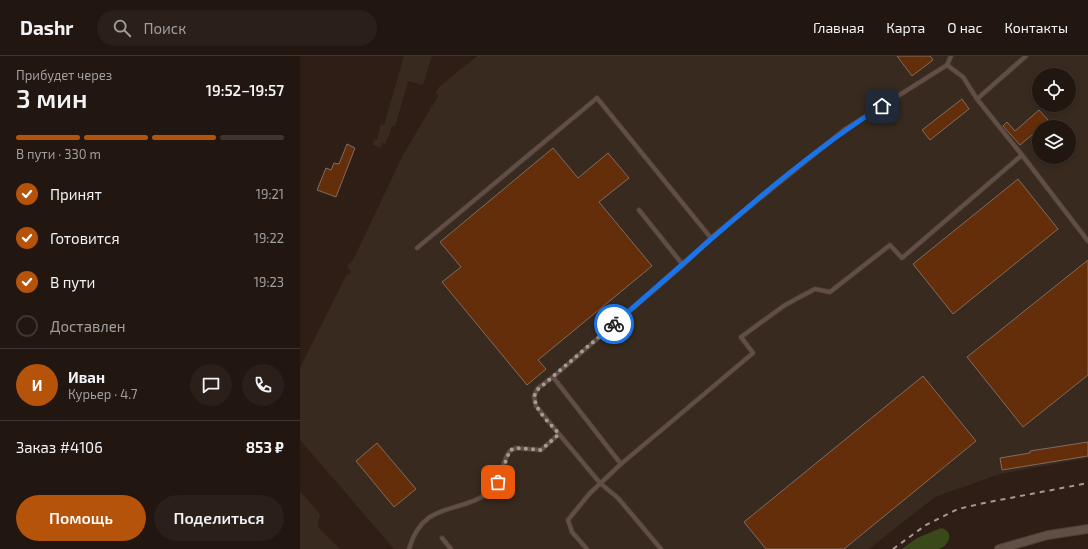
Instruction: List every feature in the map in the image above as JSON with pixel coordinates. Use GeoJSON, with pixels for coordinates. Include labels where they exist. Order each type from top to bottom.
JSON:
{"type":"FeatureCollection","features":[{"type":"Feature","properties":{"kind":"street"},"geometry":{"type":"LineString","coordinates":[[999,549],[1048,535],[1088,529]]}},
{"type":"Feature","properties":{"kind":"lane"},"geometry":{"type":"LineString","coordinates":[[661,549],[618,498],[600,483],[536,406],[534,396],[538,388],[683,265],[711,238],[844,130],[947,65],[951,56]]}},
{"type":"Feature","properties":{"kind":"lane"},"geometry":{"type":"LineString","coordinates":[[977,98],[1026,56]]}},
{"type":"Feature","properties":{"kind":"lane"},"geometry":{"type":"LineString","coordinates":[[947,65],[963,77],[977,98],[1088,241]]}},
{"type":"Feature","properties":{"kind":"lane"},"geometry":{"type":"LineString","coordinates":[[417,248],[597,98],[711,238]]}},
{"type":"Feature","properties":{"kind":"lane"},"geometry":{"type":"LineString","coordinates":[[587,549],[572,532],[568,520],[600,483],[620,464],[753,354],[741,337],[785,305],[815,289],[830,292],[890,245],[902,258],[1022,156]]}},
{"type":"Feature","properties":{"kind":"lane"},"geometry":{"type":"LineString","coordinates":[[639,210],[683,265]]}},
{"type":"Feature","properties":{"kind":"lane"},"geometry":{"type":"LineString","coordinates":[[553,376],[620,464]]}},
{"type":"Feature","properties":{"kind":"lane"},"geometry":{"type":"LineString","coordinates":[[409,549],[416,531],[430,517],[446,508],[480,497],[494,488],[510,450],[516,448],[541,450],[559,434]]}},
{"type":"Feature","properties":{"kind":"lane"},"geometry":{"type":"LineString","coordinates":[[442,538],[451,549]]}},
{"type":"Feature","properties":{"kind":"shaded area"},"geometry":{"type":"Polygon","coordinates":[[[404,56],[432,56],[423,85],[408,81],[395,127],[392,126],[388,139],[385,144],[382,143],[381,148],[373,145],[374,140],[377,140],[381,124],[384,125],[404,56]]]}},
{"type":"Feature","properties":{"kind":"shaded area"},"geometry":{"type":"Polygon","coordinates":[[[477,56],[1088,56],[1088,458],[1000,474],[935,497],[869,549],[394,549],[300,440],[300,368],[346,276],[351,272],[347,266],[353,260],[403,155],[438,96],[435,94],[439,87],[477,56]]]}},
{"type":"Feature","properties":{"kind":"shaded area"},"geometry":{"type":"Polygon","coordinates":[[[300,491],[320,514],[318,527],[340,549],[300,549],[300,491]]]}},
{"type":"Feature","properties":{"kind":"green space"},"geometry":{"type":"Polygon","coordinates":[[[941,528],[948,532],[949,535],[949,539],[942,548],[902,549],[917,538],[941,528]]]}},
{"type":"Feature","properties":{"kind":"building"},"geometry":{"type":"Polygon","coordinates":[[[897,56],[930,56],[933,60],[912,76],[897,56]]]}},
{"type":"Feature","properties":{"kind":"building"},"geometry":{"type":"Polygon","coordinates":[[[962,99],[969,109],[930,140],[922,130],[962,99]]]}},
{"type":"Feature","properties":{"kind":"building"},"geometry":{"type":"Polygon","coordinates":[[[1037,112],[1041,112],[1048,120],[1032,120],[1032,135],[1020,145],[1003,126],[1007,122],[1015,131],[1037,112]]]}},
{"type":"Feature","properties":{"kind":"building"},"geometry":{"type":"Polygon","coordinates":[[[347,144],[355,148],[336,197],[317,190],[326,168],[331,170],[334,163],[339,164],[347,144]]]}},
{"type":"Feature","properties":{"kind":"building"},"geometry":{"type":"Polygon","coordinates":[[[553,148],[578,178],[608,153],[629,178],[599,202],[652,266],[538,360],[546,369],[527,385],[442,282],[461,267],[440,242],[553,148]]]}},
{"type":"Feature","properties":{"kind":"building"},"geometry":{"type":"Polygon","coordinates":[[[1018,179],[1058,229],[953,314],[913,264],[1018,179]]]}},
{"type":"Feature","properties":{"kind":"building"},"geometry":{"type":"Polygon","coordinates":[[[1088,260],[1088,375],[1023,427],[967,357],[1088,260]]]}},
{"type":"Feature","properties":{"kind":"building"},"geometry":{"type":"Polygon","coordinates":[[[923,376],[976,441],[844,549],[766,549],[744,522],[923,376]]]}},
{"type":"Feature","properties":{"kind":"building"},"geometry":{"type":"Polygon","coordinates":[[[1088,442],[1088,456],[1002,470],[1000,458],[1030,453],[1030,451],[1088,442]]]}},
{"type":"Feature","properties":{"kind":"building"},"geometry":{"type":"Polygon","coordinates":[[[377,443],[416,489],[394,507],[356,461],[377,443]]]}},
{"type":"Feature","properties":{"kind":"railway"},"geometry":{"type":"LineString","coordinates":[[893,549],[926,525],[958,509],[1088,483]]}},
{"type":"Feature","properties":{"kind":"way so far"},"geometry":{"type":"LineString","coordinates":[[498,482],[508,453],[512,448],[541,450],[559,434],[536,406],[534,396],[538,388],[614,324]]}},
{"type":"Feature","properties":{"kind":"route"},"geometry":{"type":"LineString","coordinates":[[614,324],[683,265],[711,238],[844,130],[882,106]]}}]}
